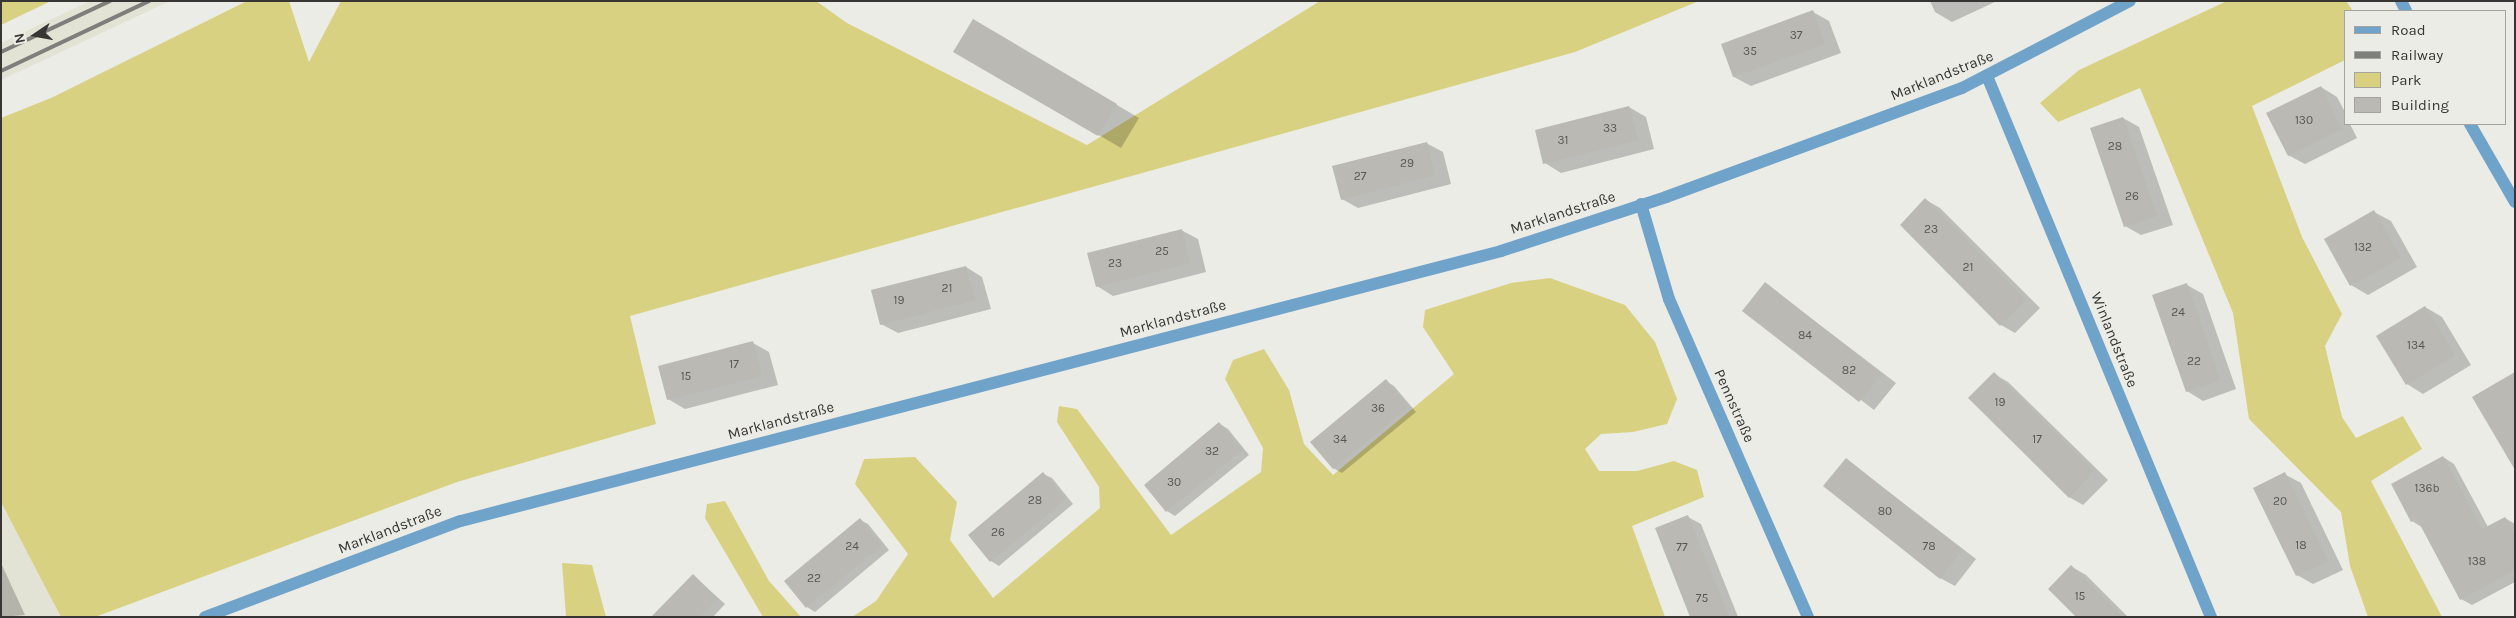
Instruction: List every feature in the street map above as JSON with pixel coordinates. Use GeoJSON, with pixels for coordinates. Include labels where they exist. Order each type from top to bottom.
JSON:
{"type":"FeatureCollection","features":[{"type":"Feature","properties":{"kind":"street","name":"Marklandstraße"},"geometry":{"type":"LineString","coordinates":[[205,617],[461,521],[1500,251],[1824,140],[1987,76],[2130,1]]}},
{"type":"Feature","properties":{"kind":"street","name":"Winlandstraße"},"geometry":{"type":"LineString","coordinates":[[1987,76],[2210,617]]}},
{"type":"Feature","properties":{"kind":"street"},"geometry":{"type":"LineString","coordinates":[[2471,125],[2515,202]]}},
{"type":"Feature","properties":{"kind":"street","name":"Pennstraße"},"geometry":{"type":"LineString","coordinates":[[1641,204],[1669,299],[1808,617]]}},
{"type":"Feature","properties":{"kind":"shaded area"},"geometry":{"type":"Polygon","coordinates":[[[90,1],[170,1],[1,80],[1,43],[90,1]]]}},
{"type":"Feature","properties":{"kind":"shaded area"},"geometry":{"type":"Polygon","coordinates":[[[1,502],[20,537],[61,617],[1,617],[1,502]]]}},
{"type":"Feature","properties":{"kind":"green space"},"geometry":{"type":"Polygon","coordinates":[[[1,1],[51,1],[1,25],[1,1]]]}},
{"type":"Feature","properties":{"kind":"green space"},"geometry":{"type":"Polygon","coordinates":[[[247,1],[289,1],[309,62],[341,1],[816,1],[847,23],[1087,145],[1320,1],[1699,1],[1575,52],[630,316],[656,424],[457,482],[95,617],[61,617],[1,502],[1,118],[51,98],[247,1]]]}},
{"type":"Feature","properties":{"kind":"green space"},"geometry":{"type":"Polygon","coordinates":[[[2227,1],[2346,1],[2352,10],[2344,10],[2344,60],[2252,106],[2302,237],[2342,314],[2325,346],[2342,417],[2356,438],[2403,416],[2422,449],[2371,481],[2442,617],[2368,617],[2350,566],[2341,512],[2249,419],[2233,313],[2140,88],[2058,122],[2040,103],[2079,70],[2227,1]]]}},
{"type":"Feature","properties":{"kind":"green space"},"geometry":{"type":"Polygon","coordinates":[[[1550,278],[1625,305],[1655,342],[1677,399],[1667,424],[1633,432],[1601,434],[1585,449],[1599,471],[1637,471],[1674,461],[1697,470],[1704,497],[1632,526],[1665,617],[852,617],[876,601],[908,554],[855,484],[864,459],[915,457],[957,502],[950,540],[993,598],[1100,508],[1099,487],[1057,422],[1059,406],[1077,409],[1171,535],[1261,472],[1263,448],[1225,379],[1233,360],[1264,349],[1289,390],[1304,444],[1333,475],[1454,374],[1423,327],[1425,310],[1511,283],[1550,278]]]}},
{"type":"Feature","properties":{"kind":"green space"},"geometry":{"type":"Polygon","coordinates":[[[725,501],[769,581],[801,617],[763,617],[705,518],[707,504],[725,501]]]}},
{"type":"Feature","properties":{"kind":"green space"},"geometry":{"type":"Polygon","coordinates":[[[562,563],[592,565],[606,617],[566,617],[562,563]]]}},
{"type":"Feature","properties":{"kind":"building"},"geometry":{"type":"Polygon","coordinates":[[[1813,10],[1825,44],[1733,77],[1721,44],[1813,10]]]}},
{"type":"Feature","properties":{"kind":"building"},"geometry":{"type":"Polygon","coordinates":[[[973,19],[1117,104],[1098,136],[953,52],[973,19]]]}},
{"type":"Feature","properties":{"kind":"building"},"geometry":{"type":"Polygon","coordinates":[[[2321,86],[2342,129],[2288,156],[2266,113],[2321,86]]]}},
{"type":"Feature","properties":{"kind":"building"},"geometry":{"type":"Polygon","coordinates":[[[1629,106],[1638,140],[1543,164],[1535,130],[1629,106]]]}},
{"type":"Feature","properties":{"kind":"building"},"geometry":{"type":"Polygon","coordinates":[[[2123,117],[2157,216],[2124,227],[2090,128],[2123,117]]]}},
{"type":"Feature","properties":{"kind":"building"},"geometry":{"type":"Polygon","coordinates":[[[1427,142],[1435,175],[1341,200],[1332,166],[1427,142]]]}},
{"type":"Feature","properties":{"kind":"building"},"geometry":{"type":"Polygon","coordinates":[[[1925,198],[2026,300],[2000,326],[1900,225],[1925,198]]]}},
{"type":"Feature","properties":{"kind":"building"},"geometry":{"type":"Polygon","coordinates":[[[2374,210],[2401,258],[2350,286],[2324,239],[2374,210]]]}},
{"type":"Feature","properties":{"kind":"building"},"geometry":{"type":"Polygon","coordinates":[[[1182,229],[1190,263],[1096,287],[1087,253],[1182,229]]]}},
{"type":"Feature","properties":{"kind":"building"},"geometry":{"type":"Polygon","coordinates":[[[966,266],[975,300],[880,325],[871,290],[966,266]]]}},
{"type":"Feature","properties":{"kind":"building"},"geometry":{"type":"Polygon","coordinates":[[[1765,282],[1882,374],[1859,402],[1742,311],[1765,282]]]}},
{"type":"Feature","properties":{"kind":"building"},"geometry":{"type":"Polygon","coordinates":[[[2187,283],[2220,380],[2186,392],[2152,295],[2187,283]]]}},
{"type":"Feature","properties":{"kind":"building"},"geometry":{"type":"Polygon","coordinates":[[[2425,306],[2455,355],[2406,385],[2376,336],[2425,306]]]}},
{"type":"Feature","properties":{"kind":"building"},"geometry":{"type":"Polygon","coordinates":[[[753,341],[762,376],[667,400],[658,366],[753,341]]]}},
{"type":"Feature","properties":{"kind":"building"},"geometry":{"type":"Polygon","coordinates":[[[1994,372],[2094,471],[2069,498],[1968,398],[1994,372]]]}},
{"type":"Feature","properties":{"kind":"building"},"geometry":{"type":"Polygon","coordinates":[[[2515,372],[2515,470],[2472,397],[2515,372]]]}},
{"type":"Feature","properties":{"kind":"building"},"geometry":{"type":"Polygon","coordinates":[[[1386,379],[1408,407],[1333,469],[1310,442],[1386,379]]]}},
{"type":"Feature","properties":{"kind":"building"},"geometry":{"type":"Polygon","coordinates":[[[1219,422],[1242,450],[1166,512],[1144,485],[1219,422]]]}},
{"type":"Feature","properties":{"kind":"building"},"geometry":{"type":"Polygon","coordinates":[[[2443,456],[2482,529],[2505,517],[2515,535],[2515,570],[2460,600],[2417,519],[2411,522],[2391,484],[2443,456]]]}},
{"type":"Feature","properties":{"kind":"building"},"geometry":{"type":"Polygon","coordinates":[[[1846,458],[1962,550],[1940,579],[1823,486],[1846,458]]]}},
{"type":"Feature","properties":{"kind":"building"},"geometry":{"type":"Polygon","coordinates":[[[1043,472],[1066,499],[990,562],[968,535],[1043,472]]]}},
{"type":"Feature","properties":{"kind":"building"},"geometry":{"type":"Polygon","coordinates":[[[2285,472],[2328,561],[2296,576],[2253,488],[2285,472]]]}},
{"type":"Feature","properties":{"kind":"building"},"geometry":{"type":"Polygon","coordinates":[[[1688,515],[1729,617],[1690,617],[1655,528],[1688,515]]]}},
{"type":"Feature","properties":{"kind":"building"},"geometry":{"type":"Polygon","coordinates":[[[860,518],[882,545],[806,608],[784,581],[860,518]]]}},
{"type":"Feature","properties":{"kind":"building"},"geometry":{"type":"Polygon","coordinates":[[[2071,565],[2123,617],[2076,617],[2048,589],[2071,565]]]}},
{"type":"Feature","properties":{"kind":"building"},"geometry":{"type":"Polygon","coordinates":[[[693,574],[718,599],[700,617],[651,617],[693,574]]]}},
{"type":"Feature","properties":{"kind":"railway"},"geometry":{"type":"LineString","coordinates":[[1,52],[110,1]]}},
{"type":"Feature","properties":{"kind":"railway"},"geometry":{"type":"LineString","coordinates":[[1,71],[149,1]]}}]}
